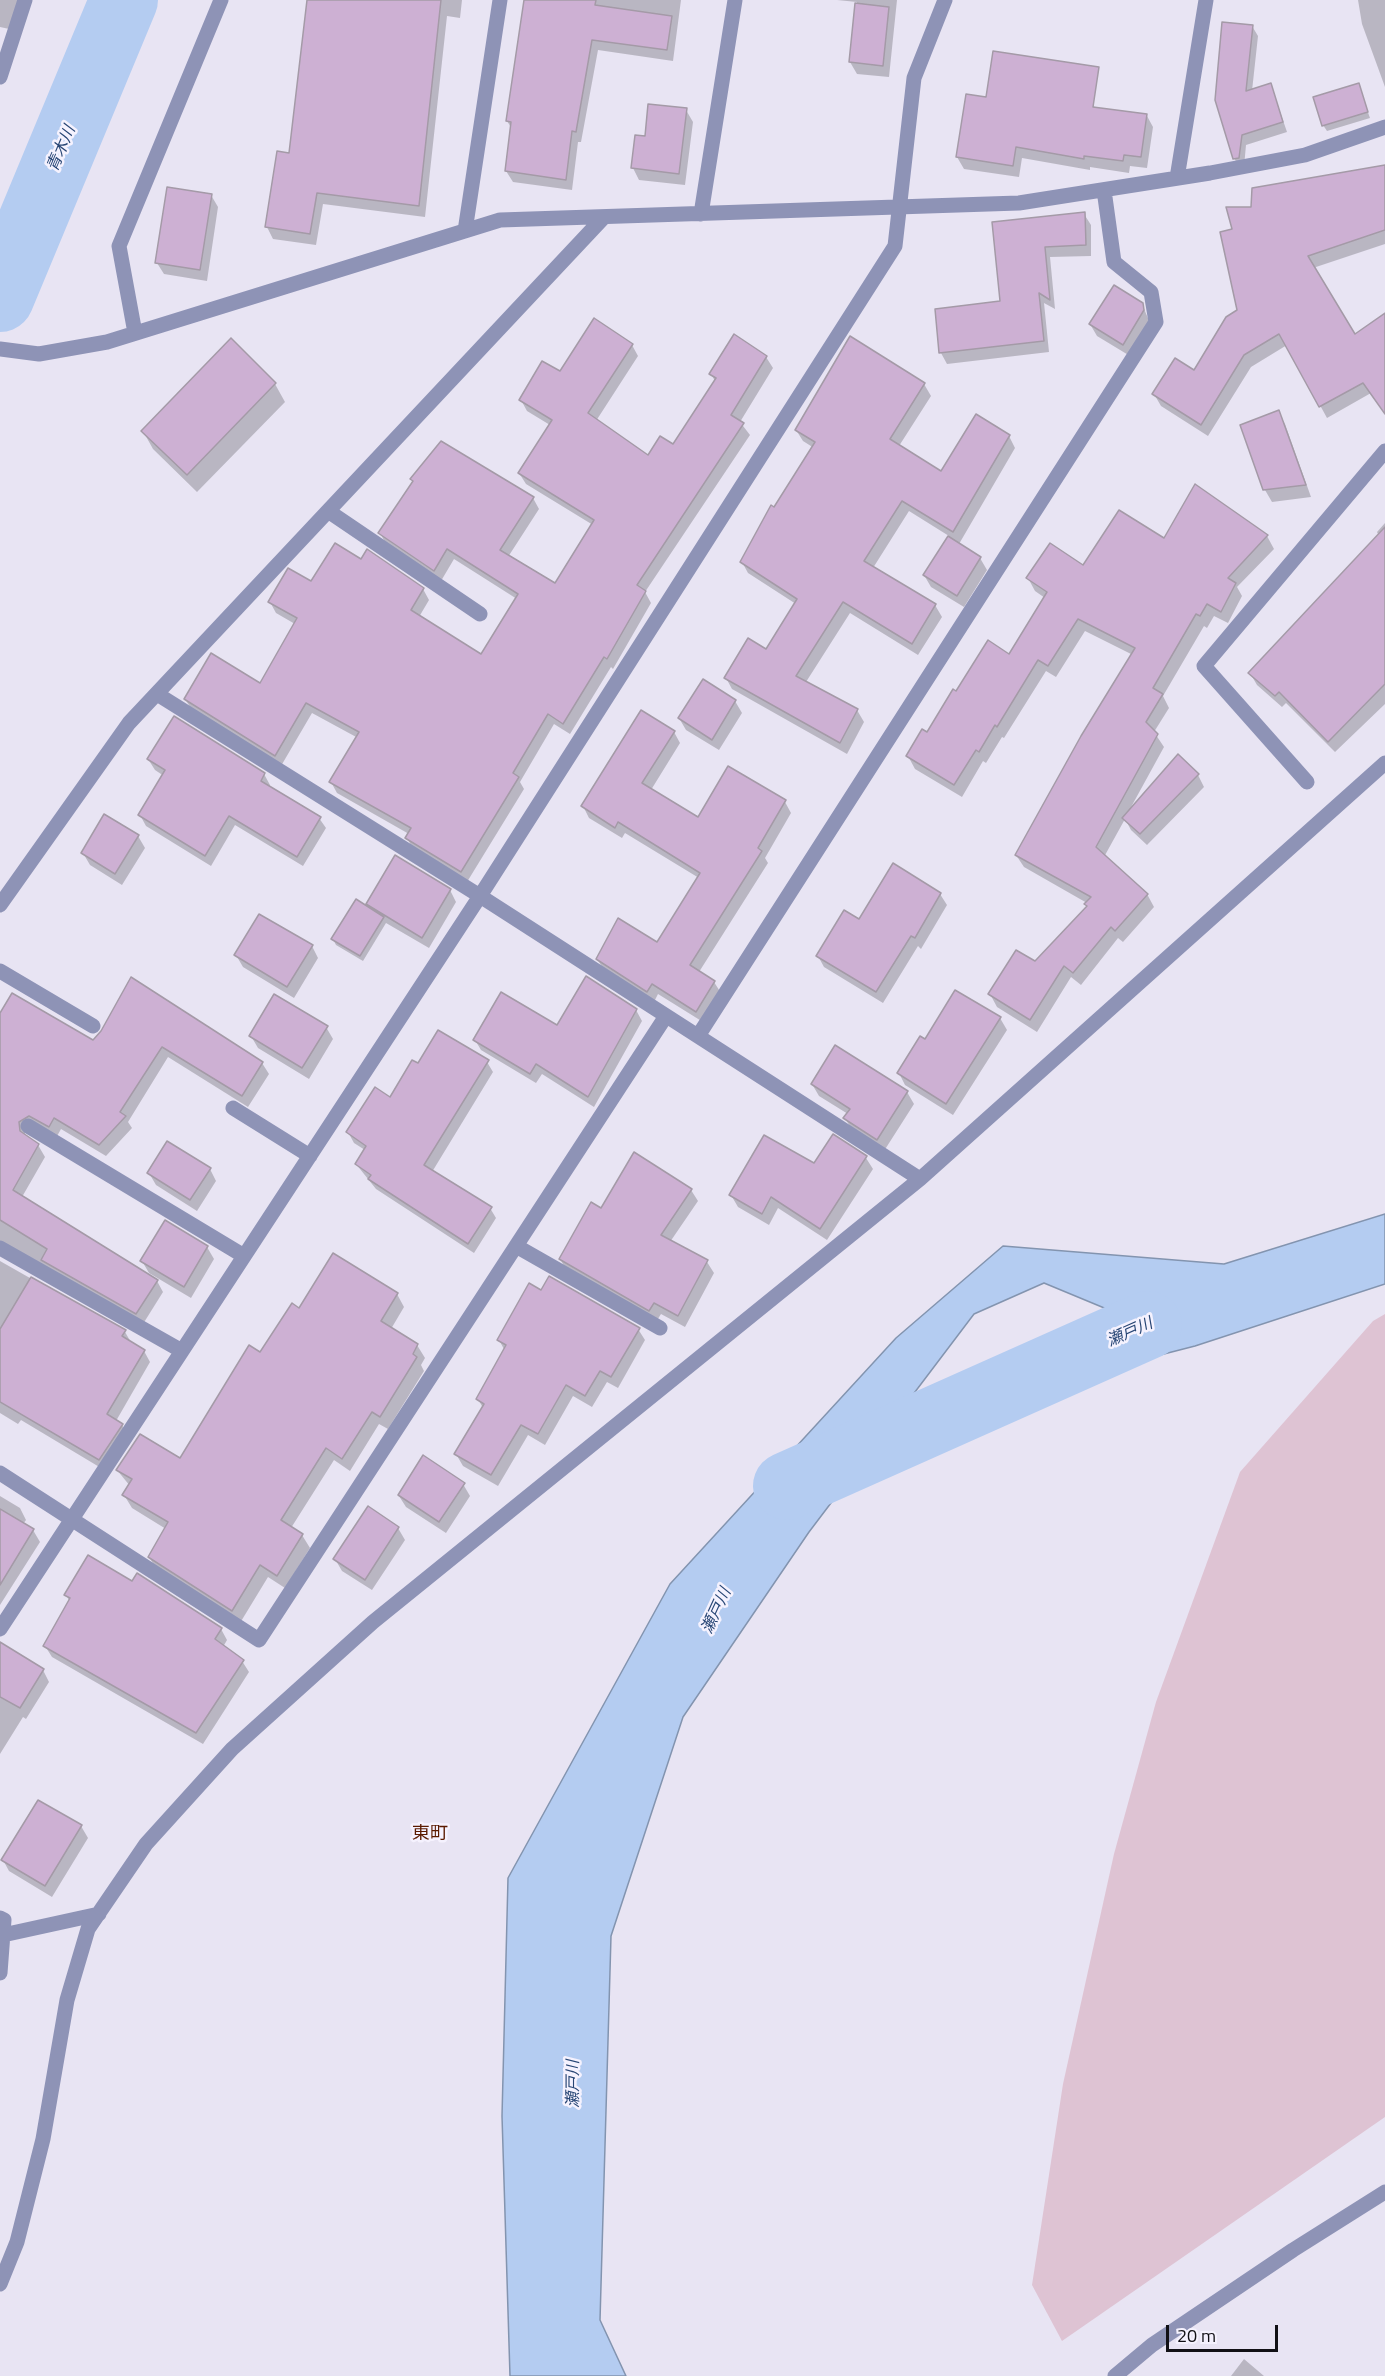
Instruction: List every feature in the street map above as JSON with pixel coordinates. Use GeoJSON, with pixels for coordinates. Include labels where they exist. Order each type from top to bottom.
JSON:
{"type":"FeatureCollection","features":[{"type":"Feature","properties":{"kind":"street"},"geometry":{"type":"LineString","coordinates":[[0,77],[25,0]]}},
{"type":"Feature","properties":{"kind":"street"},"geometry":{"type":"LineString","coordinates":[[135,333],[119,246],[221,0]]}},
{"type":"Feature","properties":{"kind":"street"},"geometry":{"type":"LineString","coordinates":[[465,231],[500,0]]}},
{"type":"Feature","properties":{"kind":"street"},"geometry":{"type":"LineString","coordinates":[[701,214],[735,0]]}},
{"type":"Feature","properties":{"kind":"street"},"geometry":{"type":"LineString","coordinates":[[0,1629],[480,896],[894,246],[915,78],[945,0]]}},
{"type":"Feature","properties":{"kind":"street"},"geometry":{"type":"LineString","coordinates":[[1177,178],[1206,0]]}},
{"type":"Feature","properties":{"kind":"street"},"geometry":{"type":"LineString","coordinates":[[0,349],[39,354],[107,342],[500,220],[1019,203],[1305,155],[1385,127]]}},
{"type":"Feature","properties":{"kind":"street"},"geometry":{"type":"LineString","coordinates":[[698,1036],[1156,322],[1151,292],[1114,262],[1104,190]]}},
{"type":"Feature","properties":{"kind":"street"},"geometry":{"type":"LineString","coordinates":[[0,905],[129,723],[604,217]]}},
{"type":"Feature","properties":{"kind":"street"},"geometry":{"type":"LineString","coordinates":[[1307,782],[1204,666],[1385,451]]}},
{"type":"Feature","properties":{"kind":"street"},"geometry":{"type":"LineString","coordinates":[[328,512],[480,614]]}},
{"type":"Feature","properties":{"kind":"street"},"geometry":{"type":"LineString","coordinates":[[157,694],[480,896],[920,1179]]}},
{"type":"Feature","properties":{"kind":"street"},"geometry":{"type":"LineString","coordinates":[[0,2284],[17,2241],[43,2139],[67,2000],[88,1929],[146,1844],[232,1749],[373,1622],[920,1179],[1385,764]]}},
{"type":"Feature","properties":{"kind":"street"},"geometry":{"type":"LineString","coordinates":[[0,970],[93,1026]]}},
{"type":"Feature","properties":{"kind":"street"},"geometry":{"type":"LineString","coordinates":[[0,1473],[259,1640],[666,1016]]}},
{"type":"Feature","properties":{"kind":"street"},"geometry":{"type":"LineString","coordinates":[[233,1108],[310,1156]]}},
{"type":"Feature","properties":{"kind":"street"},"geometry":{"type":"LineString","coordinates":[[28,1126],[244,1256]]}},
{"type":"Feature","properties":{"kind":"street"},"geometry":{"type":"LineString","coordinates":[[516,1246],[660,1328]]}},
{"type":"Feature","properties":{"kind":"street"},"geometry":{"type":"LineString","coordinates":[[0,1248],[182,1351]]}},
{"type":"Feature","properties":{"kind":"street"},"geometry":{"type":"LineString","coordinates":[[3,1935],[99,1914]]}},
{"type":"Feature","properties":{"kind":"street"},"geometry":{"type":"LineString","coordinates":[[0,1918],[4,1920],[0,1973]]}},
{"type":"Feature","properties":{"kind":"street"},"geometry":{"type":"LineString","coordinates":[[1115,2376],[1162,2339],[1385,2192]]}},
{"type":"Feature","properties":{"kind":"shaded area"},"geometry":{"type":"Polygon","coordinates":[[[1385,1314],[1385,2117],[1062,2341],[1032,2285],[1063,2084],[1114,1854],[1156,1702],[1240,1472],[1373,1321],[1385,1314]]]}},
{"type":"Feature","properties":{"kind":"water"},"geometry":{"type":"Polygon","coordinates":[[[1385,1214],[1385,1284],[1195,1346],[1024,1390],[1126,1317],[1044,1283],[974,1314],[809,1532],[683,1717],[611,1936],[600,2320],[626,2376],[510,2376],[502,2116],[508,1878],[670,1584],[896,1338],[1003,1246],[1224,1264],[1385,1214]]]}},
{"type":"Feature","properties":{"kind":"building"},"geometry":{"type":"Polygon","coordinates":[[[307,0],[441,0],[419,206],[317,193],[310,234],[265,227],[277,151],[289,153],[307,0]]]}},
{"type":"Feature","properties":{"kind":"building"},"geometry":{"type":"Polygon","coordinates":[[[524,0],[596,0],[595,5],[672,16],[667,50],[592,40],[576,132],[572,131],[566,180],[505,171],[511,122],[506,121],[524,0]]]}},
{"type":"Feature","properties":{"kind":"building"},"geometry":{"type":"Polygon","coordinates":[[[855,3],[889,7],[883,66],[849,62],[855,3]]]}},
{"type":"Feature","properties":{"kind":"building"},"geometry":{"type":"Polygon","coordinates":[[[1222,22],[1253,25],[1246,91],[1271,83],[1283,122],[1242,135],[1239,158],[1233,159],[1215,100],[1222,22]]]}},
{"type":"Feature","properties":{"kind":"building"},"geometry":{"type":"Polygon","coordinates":[[[993,51],[1099,67],[1093,107],[1147,114],[1141,157],[1124,155],[1123,161],[1084,156],[1084,159],[1016,147],[1013,166],[956,157],[966,94],[986,97],[993,51]]]}},
{"type":"Feature","properties":{"kind":"building"},"geometry":{"type":"Polygon","coordinates":[[[1359,83],[1368,112],[1322,126],[1313,97],[1359,83]]]}},
{"type":"Feature","properties":{"kind":"building"},"geometry":{"type":"Polygon","coordinates":[[[648,104],[687,108],[679,174],[631,168],[635,135],[645,136],[648,104]]]}},
{"type":"Feature","properties":{"kind":"building"},"geometry":{"type":"Polygon","coordinates":[[[1385,165],[1385,230],[1308,256],[1355,334],[1385,313],[1385,414],[1363,383],[1319,407],[1279,334],[1244,355],[1201,425],[1152,394],[1175,358],[1194,370],[1226,317],[1237,310],[1220,232],[1232,229],[1226,207],[1251,207],[1252,188],[1385,165]]]}},
{"type":"Feature","properties":{"kind":"building"},"geometry":{"type":"Polygon","coordinates":[[[167,187],[212,194],[200,270],[155,263],[167,187]]]}},
{"type":"Feature","properties":{"kind":"building"},"geometry":{"type":"Polygon","coordinates":[[[1085,212],[1086,245],[1045,247],[1050,300],[1039,293],[1044,341],[939,353],[935,309],[1000,301],[992,222],[1085,212]]]}},
{"type":"Feature","properties":{"kind":"building"},"geometry":{"type":"Polygon","coordinates":[[[1114,285],[1143,303],[1144,310],[1123,345],[1089,324],[1114,285]]]}},
{"type":"Feature","properties":{"kind":"building"},"geometry":{"type":"Polygon","coordinates":[[[594,318],[633,344],[588,413],[648,455],[660,436],[673,444],[716,378],[709,374],[734,334],[767,356],[731,415],[744,423],[637,585],[646,591],[607,659],[604,657],[563,724],[548,714],[513,773],[519,777],[461,872],[405,838],[411,828],[329,782],[359,732],[306,703],[275,756],[184,699],[211,653],[260,683],[297,618],[268,602],[288,568],[311,581],[335,543],[361,559],[367,549],[424,588],[411,610],[481,654],[518,594],[447,549],[434,571],[378,533],[413,481],[410,479],[441,441],[534,497],[500,550],[555,583],[594,520],[518,473],[552,420],[519,400],[542,361],[560,371],[594,318]]]}},
{"type":"Feature","properties":{"kind":"building"},"geometry":{"type":"Polygon","coordinates":[[[850,336],[925,383],[890,439],[941,471],[976,414],[1010,435],[953,532],[902,501],[864,561],[936,604],[912,644],[843,602],[796,676],[858,709],[840,743],[724,678],[748,638],[766,649],[797,599],[740,562],[771,505],[774,507],[815,442],[795,430],[850,336]]]}},
{"type":"Feature","properties":{"kind":"building"},"geometry":{"type":"Polygon","coordinates":[[[231,338],[276,383],[187,475],[141,431],[231,338]]]}},
{"type":"Feature","properties":{"kind":"building"},"geometry":{"type":"Polygon","coordinates":[[[1279,410],[1306,485],[1263,490],[1240,425],[1279,410]]]}},
{"type":"Feature","properties":{"kind":"building"},"geometry":{"type":"Polygon","coordinates":[[[1195,484],[1268,535],[1228,578],[1236,583],[1221,612],[1207,604],[1200,616],[1196,614],[1153,688],[1163,694],[1146,722],[1158,734],[1096,847],[1148,894],[1115,931],[1111,927],[1073,973],[1064,966],[1030,1020],[988,994],[1016,950],[1035,961],[1087,906],[1084,904],[1091,897],[1015,855],[1081,736],[1135,648],[1078,619],[1048,666],[1038,660],[997,727],[995,725],[979,752],[976,750],[954,785],[906,756],[922,729],[927,732],[953,689],[956,691],[988,640],[1009,654],[1047,592],[1026,578],[1050,543],[1083,565],[1119,510],[1164,538],[1195,484]]]}},
{"type":"Feature","properties":{"kind":"building"},"geometry":{"type":"Polygon","coordinates":[[[1385,527],[1385,684],[1328,742],[1279,692],[1275,696],[1248,673],[1385,527]]]}},
{"type":"Feature","properties":{"kind":"building"},"geometry":{"type":"Polygon","coordinates":[[[948,536],[981,557],[957,596],[923,575],[948,536]]]}},
{"type":"Feature","properties":{"kind":"building"},"geometry":{"type":"Polygon","coordinates":[[[703,679],[736,700],[712,740],[678,718],[703,679]]]}},
{"type":"Feature","properties":{"kind":"building"},"geometry":{"type":"Polygon","coordinates":[[[641,710],[675,731],[642,783],[698,817],[728,766],[786,800],[758,848],[762,851],[690,965],[715,981],[696,1012],[652,984],[647,992],[596,959],[618,918],[657,942],[700,873],[618,822],[615,828],[581,806],[641,710]]]}},
{"type":"Feature","properties":{"kind":"building"},"geometry":{"type":"Polygon","coordinates":[[[174,716],[265,773],[261,781],[321,817],[297,857],[229,816],[205,856],[138,815],[165,770],[147,759],[174,716]]]}},
{"type":"Feature","properties":{"kind":"building"},"geometry":{"type":"Polygon","coordinates":[[[1178,754],[1199,774],[1140,834],[1122,818],[1178,754]]]}},
{"type":"Feature","properties":{"kind":"building"},"geometry":{"type":"Polygon","coordinates":[[[104,814],[139,835],[115,874],[81,853],[104,814]]]}},
{"type":"Feature","properties":{"kind":"building"},"geometry":{"type":"Polygon","coordinates":[[[395,855],[451,889],[422,938],[366,904],[395,855]]]}},
{"type":"Feature","properties":{"kind":"building"},"geometry":{"type":"Polygon","coordinates":[[[893,863],[941,893],[915,938],[911,936],[876,992],[816,956],[844,910],[859,919],[893,863]]]}},
{"type":"Feature","properties":{"kind":"building"},"geometry":{"type":"Polygon","coordinates":[[[356,899],[384,917],[360,956],[331,939],[356,899]]]}},
{"type":"Feature","properties":{"kind":"building"},"geometry":{"type":"Polygon","coordinates":[[[259,914],[313,945],[287,987],[234,955],[259,914]]]}},
{"type":"Feature","properties":{"kind":"building"},"geometry":{"type":"Polygon","coordinates":[[[586,976],[637,1009],[588,1097],[536,1064],[530,1074],[473,1040],[501,992],[557,1025],[586,976]]]}},
{"type":"Feature","properties":{"kind":"building"},"geometry":{"type":"Polygon","coordinates":[[[131,977],[263,1062],[242,1096],[162,1047],[120,1112],[126,1116],[99,1145],[54,1118],[49,1127],[29,1116],[19,1122],[20,1131],[39,1144],[13,1190],[158,1280],[136,1314],[41,1260],[47,1249],[0,1220],[0,1013],[12,993],[93,1040],[101,1031],[131,977]]]}},
{"type":"Feature","properties":{"kind":"building"},"geometry":{"type":"Polygon","coordinates":[[[955,990],[1001,1017],[946,1104],[897,1073],[920,1036],[925,1039],[955,990]]]}},
{"type":"Feature","properties":{"kind":"building"},"geometry":{"type":"Polygon","coordinates":[[[274,994],[328,1026],[302,1068],[249,1036],[274,994]]]}},
{"type":"Feature","properties":{"kind":"building"},"geometry":{"type":"Polygon","coordinates":[[[438,1030],[489,1060],[424,1165],[492,1207],[468,1244],[368,1179],[371,1175],[355,1164],[366,1146],[346,1132],[375,1087],[390,1097],[412,1060],[418,1063],[438,1030]]]}},
{"type":"Feature","properties":{"kind":"building"},"geometry":{"type":"Polygon","coordinates":[[[835,1045],[908,1091],[877,1140],[843,1118],[850,1109],[811,1084],[835,1045]]]}},
{"type":"Feature","properties":{"kind":"building"},"geometry":{"type":"Polygon","coordinates":[[[833,1134],[867,1156],[820,1229],[771,1197],[762,1214],[729,1195],[764,1135],[814,1163],[833,1134]]]}},
{"type":"Feature","properties":{"kind":"building"},"geometry":{"type":"Polygon","coordinates":[[[167,1141],[211,1168],[190,1200],[147,1173],[167,1141]]]}},
{"type":"Feature","properties":{"kind":"building"},"geometry":{"type":"Polygon","coordinates":[[[634,1152],[692,1189],[661,1235],[708,1260],[678,1316],[654,1303],[649,1311],[559,1259],[591,1202],[601,1208],[634,1152]]]}},
{"type":"Feature","properties":{"kind":"building"},"geometry":{"type":"Polygon","coordinates":[[[165,1220],[208,1246],[184,1287],[140,1261],[165,1220]]]}},
{"type":"Feature","properties":{"kind":"building"},"geometry":{"type":"Polygon","coordinates":[[[333,1253],[398,1293],[381,1321],[418,1344],[413,1354],[417,1357],[380,1417],[372,1412],[342,1459],[326,1448],[281,1520],[303,1534],[277,1576],[260,1565],[232,1611],[148,1557],[168,1522],[122,1495],[132,1479],[116,1470],[140,1434],[180,1458],[249,1345],[260,1352],[292,1303],[299,1308],[333,1253]]]}},
{"type":"Feature","properties":{"kind":"building"},"geometry":{"type":"Polygon","coordinates":[[[549,1276],[640,1328],[611,1377],[600,1371],[585,1396],[566,1385],[538,1434],[521,1425],[491,1475],[454,1454],[484,1404],[476,1399],[506,1345],[497,1340],[529,1283],[541,1290],[549,1276]]]}},
{"type":"Feature","properties":{"kind":"building"},"geometry":{"type":"Polygon","coordinates":[[[31,1277],[126,1330],[122,1336],[145,1350],[107,1414],[123,1424],[99,1460],[0,1402],[0,1329],[31,1277]]]}},
{"type":"Feature","properties":{"kind":"building"},"geometry":{"type":"Polygon","coordinates":[[[423,1455],[465,1483],[439,1522],[398,1495],[423,1455]]]}},
{"type":"Feature","properties":{"kind":"building"},"geometry":{"type":"Polygon","coordinates":[[[368,1506],[399,1527],[365,1580],[333,1559],[368,1506]]]}},
{"type":"Feature","properties":{"kind":"building"},"geometry":{"type":"Polygon","coordinates":[[[0,1509],[34,1529],[0,1585],[0,1509]]]}},
{"type":"Feature","properties":{"kind":"building"},"geometry":{"type":"Polygon","coordinates":[[[88,1555],[132,1581],[137,1573],[222,1628],[215,1639],[244,1660],[196,1733],[43,1646],[70,1598],[64,1595],[88,1555]]]}},
{"type":"Feature","properties":{"kind":"building"},"geometry":{"type":"Polygon","coordinates":[[[0,1642],[44,1669],[20,1708],[0,1697],[0,1642]]]}},
{"type":"Feature","properties":{"kind":"building"},"geometry":{"type":"Polygon","coordinates":[[[38,1800],[82,1825],[45,1886],[1,1860],[38,1800]]]}},
{"type":"Feature","properties":{"kind":"waterway","name":"青木川"},"geometry":{"type":"LineString","coordinates":[[0,298],[124,0]]}},
{"type":"Feature","properties":{"kind":"waterway","name":"瀬戸川"},"geometry":{"type":"LineString","coordinates":[[787,1486],[1148,1325]]}},
{"type":"Feature","properties":{"kind":"district","name":"東町"},"geometry":{"type":"Point","coordinates":[430,1835]}}]}
